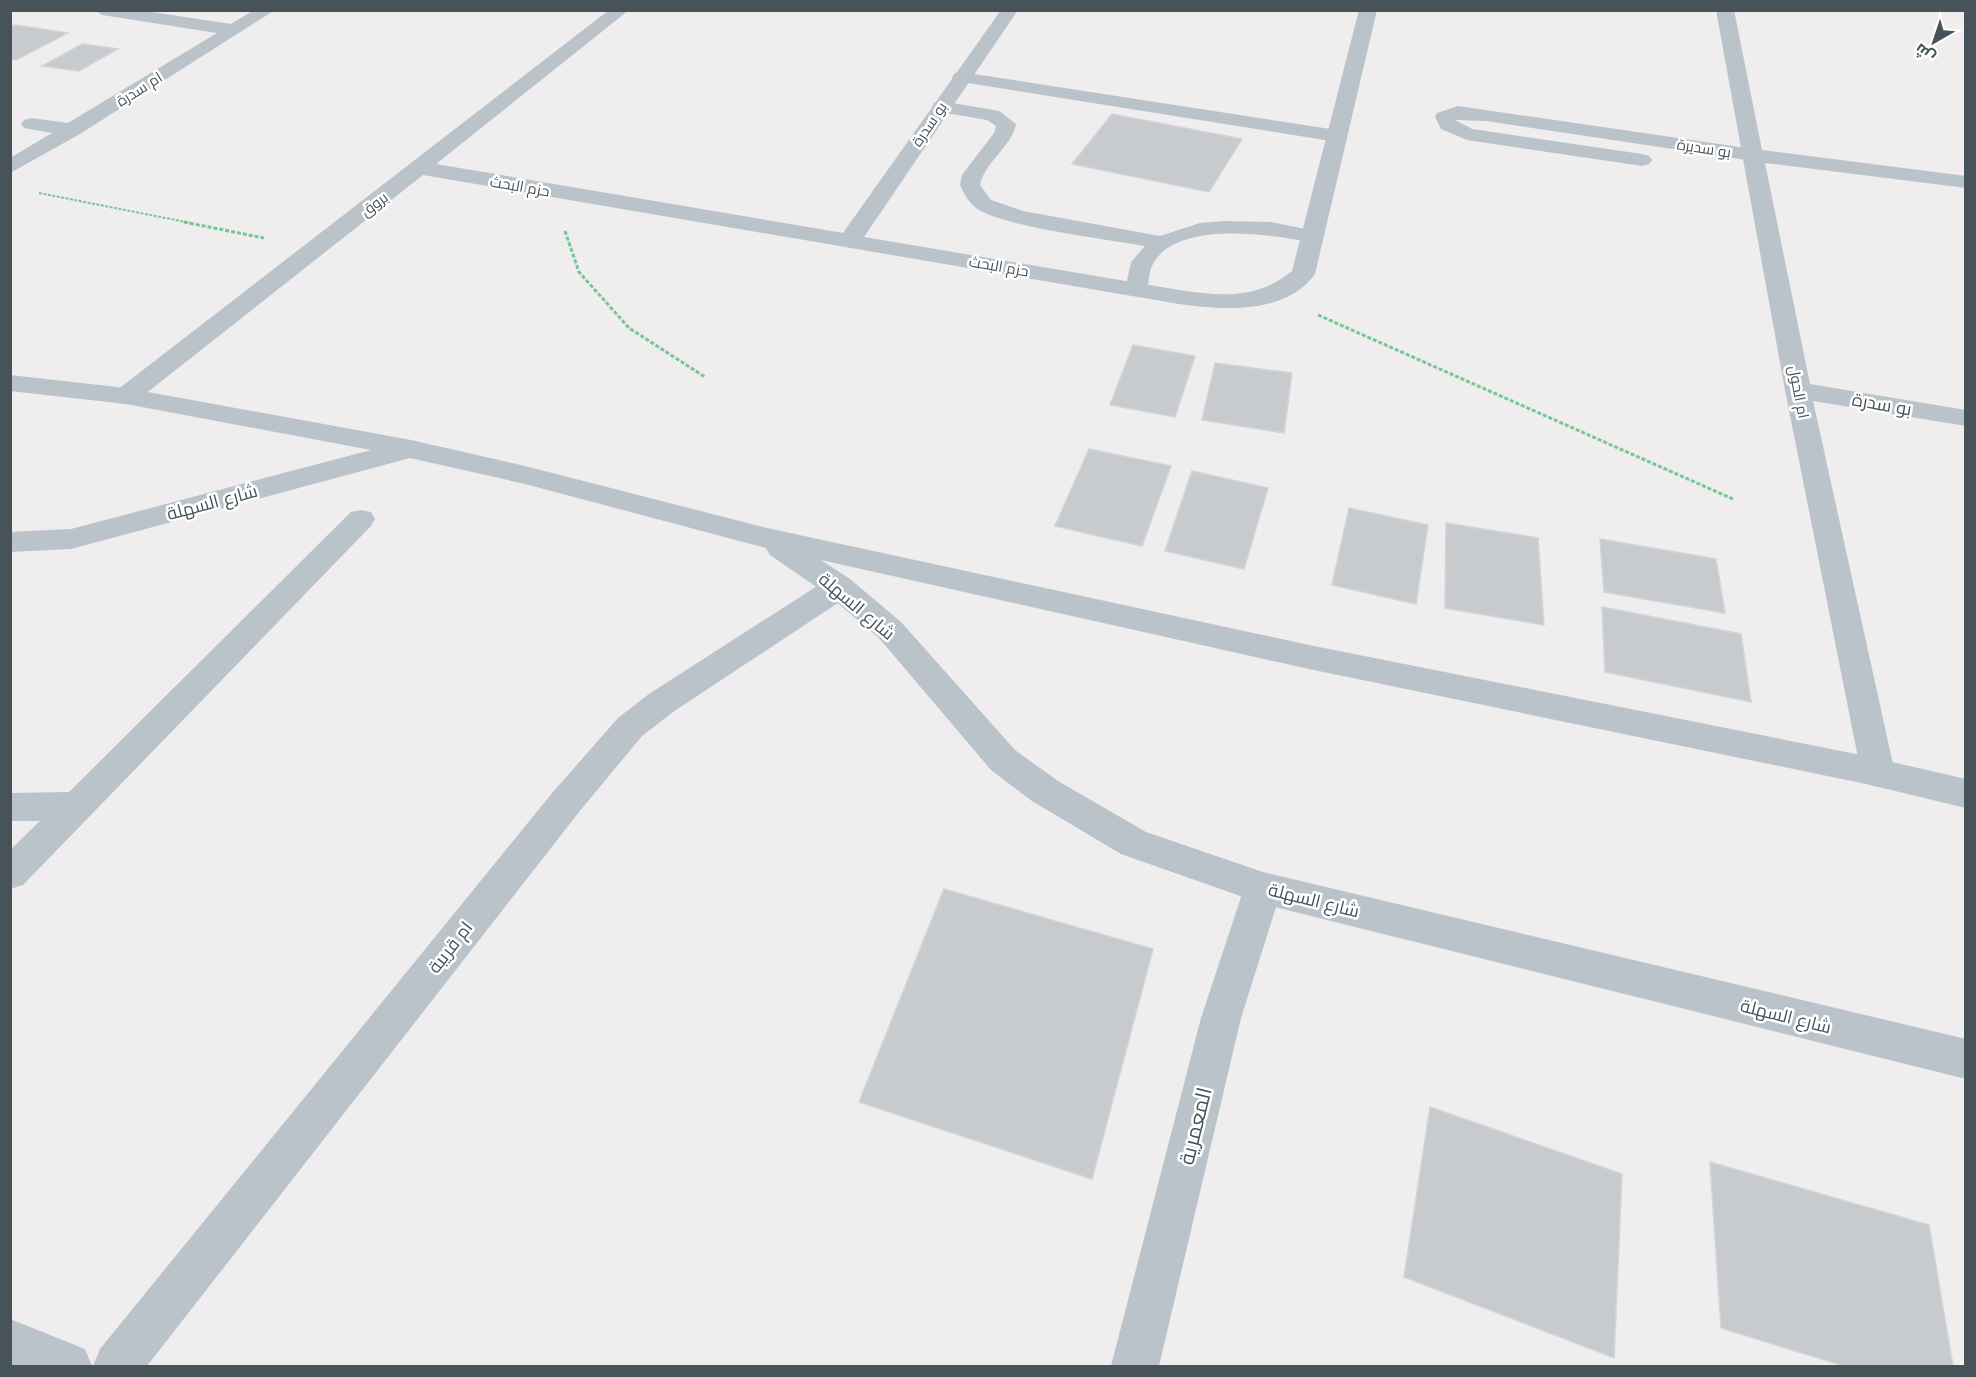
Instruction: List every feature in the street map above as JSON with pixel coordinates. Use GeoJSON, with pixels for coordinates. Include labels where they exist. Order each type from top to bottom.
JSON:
{"type":"FeatureCollection","features":[{"type":"Feature","properties":{"kind":"street"},"geometry":{"type":"LineString","coordinates":[[102,10],[232,30]]}},
{"type":"Feature","properties":{"kind":"street","name":"ام سدرة"},"geometry":{"type":"LineString","coordinates":[[10,167],[267,10]]}},
{"type":"Feature","properties":{"kind":"street","name":"بروق"},"geometry":{"type":"LineString","coordinates":[[126,396],[314,248],[422,168],[621,10]]}},
{"type":"Feature","properties":{"kind":"street","name":"بو سدرة"},"geometry":{"type":"LineString","coordinates":[[850,240],[961,77],[1010,10]]}},
{"type":"Feature","properties":{"kind":"street","name":"حزم البحث"},"geometry":{"type":"LineString","coordinates":[[422,168],[1136,290],[1234,302],[1273,295],[1291,286],[1303,274],[1368,10]]}},
{"type":"Feature","properties":{"kind":"street","name":"ام الحول"},"geometry":{"type":"LineString","coordinates":[[1725,10],[1798,390],[1878,773]]}},
{"type":"Feature","properties":{"kind":"street"},"geometry":{"type":"LineString","coordinates":[[22,122],[73,130]]}},
{"type":"Feature","properties":{"kind":"street","name":"بو سديرة"},"geometry":{"type":"LineString","coordinates":[[1753,155],[1965,183]]}},
{"type":"Feature","properties":{"kind":"street","name":"شارع السهلة"},"geometry":{"type":"LineString","coordinates":[[10,383],[126,396],[411,448],[767,538],[1309,657],[1878,773],[1965,794]]}},
{"type":"Feature","properties":{"kind":"street","name":"بو سدرة"},"geometry":{"type":"LineString","coordinates":[[1798,390],[1965,418]]}},
{"type":"Feature","properties":{"kind":"street","name":"شارع السهلة"},"geometry":{"type":"LineString","coordinates":[[10,542],[71,539],[411,448]]}},
{"type":"Feature","properties":{"kind":"street","name":"شارع السهلة"},"geometry":{"type":"LineString","coordinates":[[767,538],[839,587],[890,630],[1003,760],[1045,791],[1134,843],[1263,888],[1965,1059]]}},
{"type":"Feature","properties":{"kind":"street","name":"ام قريبة"},"geometry":{"type":"LineString","coordinates":[[117,1366],[566,802],[630,727],[696,677],[839,587]]}},
{"type":"Feature","properties":{"kind":"street","name":"المعمرية"},"geometry":{"type":"LineString","coordinates":[[1136,1366],[1221,1018],[1263,888]]}},
{"type":"Feature","properties":{"kind":"street"},"geometry":{"type":"LineString","coordinates":[[10,1343],[68,1366]]}},
{"type":"Feature","properties":{"kind":"lane"},"geometry":{"type":"LineString","coordinates":[[961,77],[1337,136]]}},
{"type":"Feature","properties":{"kind":"lane"},"geometry":{"type":"LineString","coordinates":[[941,107],[992,115],[1006,124],[1004,134],[972,175],[970,185],[975,195],[984,204],[1018,216],[1163,243]]}},
{"type":"Feature","properties":{"kind":"lane","name":"بو سديرة"},"geometry":{"type":"LineString","coordinates":[[1642,160],[1467,134],[1452,129],[1444,117],[1458,112],[1486,115],[1753,155]]}},
{"type":"Feature","properties":{"kind":"lane"},"geometry":{"type":"LineString","coordinates":[[1136,290],[1143,260],[1163,243],[1189,233],[1220,227],[1254,226],[1288,230],[1312,237]]}},
{"type":"Feature","properties":{"kind":"lane"},"geometry":{"type":"LineString","coordinates":[[10,874],[361,519]]}},
{"type":"Feature","properties":{"kind":"lane"},"geometry":{"type":"LineString","coordinates":[[10,807],[75,806]]}},
{"type":"Feature","properties":{"kind":"path"},"geometry":{"type":"LineString","coordinates":[[552,191],[579,272],[629,328],[705,377]]}},
{"type":"Feature","properties":{"kind":"path"},"geometry":{"type":"LineString","coordinates":[[37,193],[314,248]]}},
{"type":"Feature","properties":{"kind":"path"},"geometry":{"type":"LineString","coordinates":[[1273,295],[1733,499]]}},
{"type":"Feature","properties":{"kind":"building"},"geometry":{"type":"Polygon","coordinates":[[[15,25],[68,33],[16,60],[10,59],[10,27],[15,25]]]}},
{"type":"Feature","properties":{"kind":"building"},"geometry":{"type":"Polygon","coordinates":[[[82,44],[118,49],[79,71],[42,66],[82,44]]]}},
{"type":"Feature","properties":{"kind":"building"},"geometry":{"type":"Polygon","coordinates":[[[1112,114],[1242,139],[1209,192],[1072,164],[1112,114]]]}},
{"type":"Feature","properties":{"kind":"building"},"geometry":{"type":"Polygon","coordinates":[[[1133,345],[1195,356],[1175,417],[1110,405],[1133,345]]]}},
{"type":"Feature","properties":{"kind":"building"},"geometry":{"type":"Polygon","coordinates":[[[1215,363],[1292,373],[1284,433],[1202,420],[1215,363]]]}},
{"type":"Feature","properties":{"kind":"building"},"geometry":{"type":"Polygon","coordinates":[[[1089,449],[1171,466],[1142,546],[1055,526],[1089,449]]]}},
{"type":"Feature","properties":{"kind":"building"},"geometry":{"type":"Polygon","coordinates":[[[1192,471],[1268,488],[1244,569],[1165,551],[1192,471]]]}},
{"type":"Feature","properties":{"kind":"building"},"geometry":{"type":"Polygon","coordinates":[[[1349,508],[1428,525],[1416,604],[1332,585],[1349,508]]]}},
{"type":"Feature","properties":{"kind":"building"},"geometry":{"type":"Polygon","coordinates":[[[1446,523],[1538,538],[1544,625],[1445,608],[1446,523]]]}},
{"type":"Feature","properties":{"kind":"building"},"geometry":{"type":"Polygon","coordinates":[[[1600,539],[1716,559],[1725,613],[1604,592],[1600,539]]]}},
{"type":"Feature","properties":{"kind":"building"},"geometry":{"type":"Polygon","coordinates":[[[1602,607],[1741,634],[1751,702],[1605,672],[1602,607]]]}},
{"type":"Feature","properties":{"kind":"building"},"geometry":{"type":"Polygon","coordinates":[[[944,889],[1153,949],[1092,1179],[859,1102],[944,889]]]}},
{"type":"Feature","properties":{"kind":"building"},"geometry":{"type":"Polygon","coordinates":[[[1430,1107],[1622,1174],[1614,1358],[1404,1277],[1430,1107]]]}},
{"type":"Feature","properties":{"kind":"building"},"geometry":{"type":"Polygon","coordinates":[[[1710,1162],[1929,1225],[1953,1366],[1844,1366],[1721,1328],[1710,1162]]]}}]}
